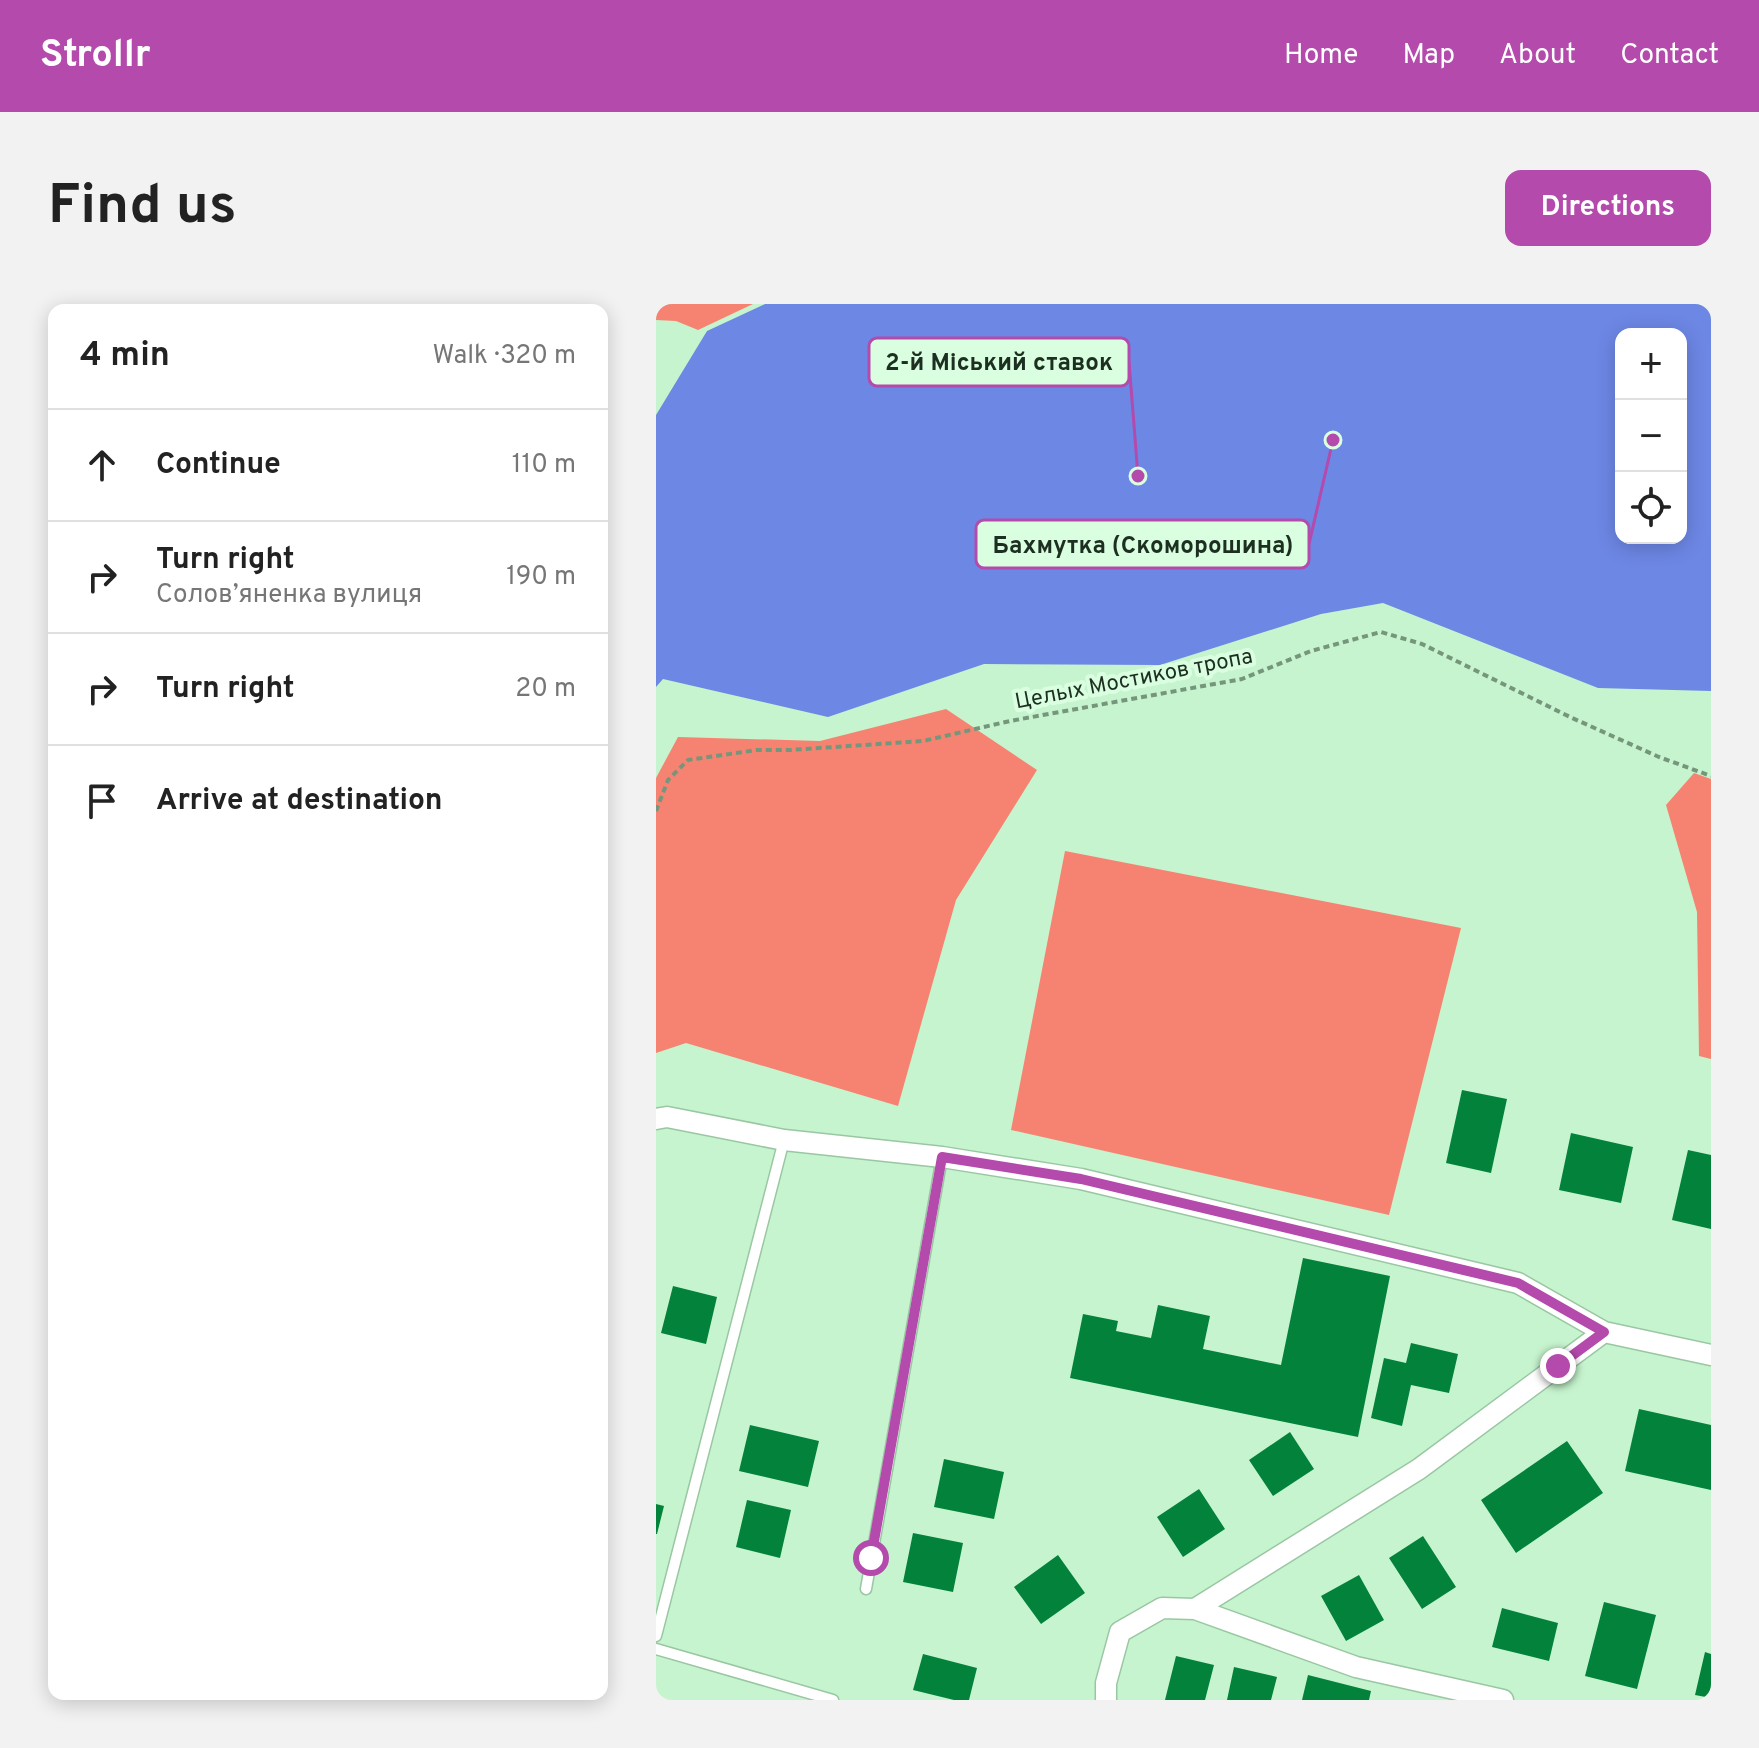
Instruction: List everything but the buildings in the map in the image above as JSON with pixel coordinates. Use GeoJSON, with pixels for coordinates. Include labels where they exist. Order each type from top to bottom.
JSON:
{"type":"FeatureCollection","features":[{"type":"Feature","properties":{"kind":"street"},"geometry":{"type":"LineString","coordinates":[[656,1119],[667,1117],[784,1140],[942,1157],[1081,1179],[1518,1283],[1604,1332],[1711,1355]]}},
{"type":"Feature","properties":{"kind":"street"},"geometry":{"type":"LineString","coordinates":[[1195,1609],[1419,1469],[1604,1332]]}},
{"type":"Feature","properties":{"kind":"street"},"geometry":{"type":"LineString","coordinates":[[1106,1700],[1106,1683],[1120,1632],[1162,1608],[1195,1609],[1356,1667],[1503,1700]]}},
{"type":"Feature","properties":{"kind":"lane"},"geometry":{"type":"LineString","coordinates":[[656,1636],[784,1140]]}},
{"type":"Feature","properties":{"kind":"lane"},"geometry":{"type":"LineString","coordinates":[[866,1589],[942,1157]]}},
{"type":"Feature","properties":{"kind":"lane"},"geometry":{"type":"LineString","coordinates":[[656,1649],[833,1700]]}},
{"type":"Feature","properties":{"kind":"path","name":"Целых Мостиков тропа"},"geometry":{"type":"LineString","coordinates":[[656,811],[668,780],[688,760],[757,750],[923,741],[1010,721],[1242,679],[1311,651],[1381,632],[1422,644],[1570,717],[1659,757],[1711,776]]}},
{"type":"Feature","properties":{"kind":"shaded area"},"geometry":{"type":"Polygon","coordinates":[[[656,304],[753,304],[698,330],[676,321],[656,320],[656,304]]]}},
{"type":"Feature","properties":{"kind":"shaded area"},"geometry":{"type":"Polygon","coordinates":[[[946,709],[1037,770],[956,900],[898,1106],[686,1043],[656,1053],[656,778],[678,737],[820,741],[946,709]]]}},
{"type":"Feature","properties":{"kind":"shaded area"},"geometry":{"type":"Polygon","coordinates":[[[1694,773],[1711,779],[1711,1059],[1699,1056],[1697,912],[1666,805],[1694,773]]]}},
{"type":"Feature","properties":{"kind":"shaded area"},"geometry":{"type":"Polygon","coordinates":[[[1065,851],[1461,928],[1389,1215],[1011,1130],[1065,851]]]}},
{"type":"Feature","properties":{"kind":"water"},"geometry":{"type":"Polygon","coordinates":[[[765,304],[1711,304],[1711,691],[1598,688],[1383,603],[1321,614],[1160,665],[984,664],[828,717],[663,679],[656,687],[656,415],[707,331],[765,304]]]}},
{"type":"Feature","properties":{"kind":"place","name":"Бахмутка (Скоморошина)"},"geometry":{"type":"Point","coordinates":[1333,440]}},
{"type":"Feature","properties":{"kind":"place","name":"2-й Міський ставок"},"geometry":{"type":"Point","coordinates":[1138,476]}},
{"type":"Feature","properties":{"kind":"route"},"geometry":{"type":"LineString","coordinates":[[871,1558],[942,1157],[1081,1179],[1518,1283],[1604,1332],[1558,1366]]}}]}
